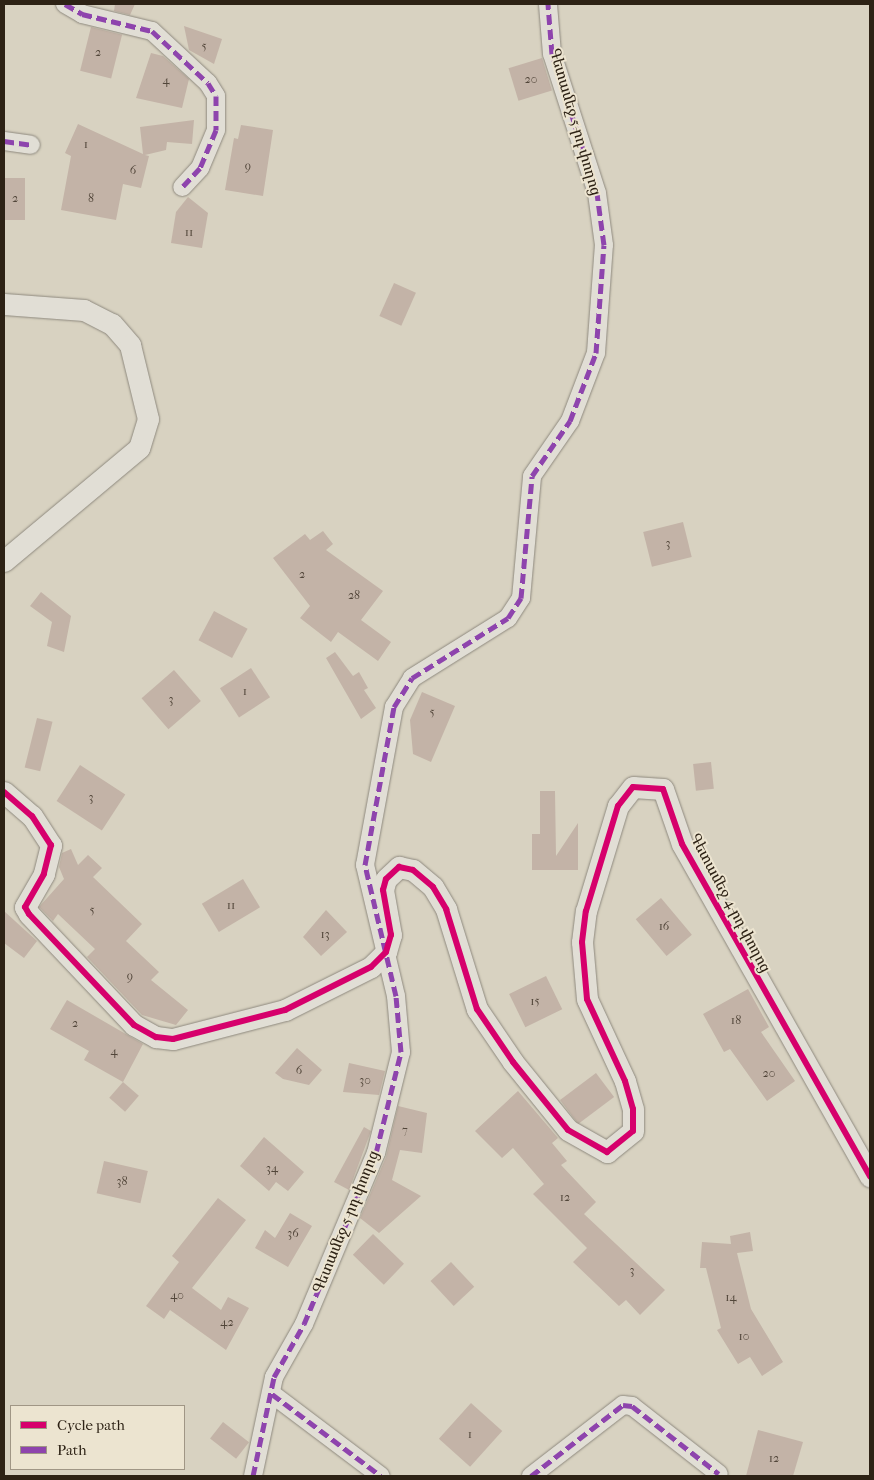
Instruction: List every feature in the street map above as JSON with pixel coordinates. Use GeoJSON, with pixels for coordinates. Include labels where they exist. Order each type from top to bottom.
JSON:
{"type":"FeatureCollection","features":[{"type":"Feature","properties":{"kind":"street"},"geometry":{"type":"LineString","coordinates":[[65,4],[82,14],[152,31],[208,83],[216,96],[216,130],[200,168],[182,187]]}},
{"type":"Feature","properties":{"kind":"street","name":"Գետամեջ 5-րդ փողոց"},"geometry":{"type":"LineString","coordinates":[[253,1476],[272,1394],[274,1377],[304,1324],[376,1153],[401,1052],[396,996],[365,865],[394,707],[412,678],[508,618],[521,598],[532,476],[570,421],[596,353],[604,245],[597,193],[552,54],[548,4]]}},
{"type":"Feature","properties":{"kind":"street"},"geometry":{"type":"LineString","coordinates":[[4,141],[31,145]]}},
{"type":"Feature","properties":{"kind":"street"},"geometry":{"type":"LineString","coordinates":[[4,304],[84,310],[112,324],[130,345],[148,419],[139,448],[4,561]]}},
{"type":"Feature","properties":{"kind":"street","name":"Գետամեջ 4-րդ փողոց"},"geometry":{"type":"LineString","coordinates":[[386,952],[391,935],[383,890],[386,879],[399,867],[413,870],[433,887],[446,909],[477,1009],[513,1062],[568,1130],[607,1152],[633,1131],[632,1109],[625,1081],[588,999],[582,942],[586,911],[618,806],[633,787],[663,789],[670,800],[682,844],[870,1176]]}},
{"type":"Feature","properties":{"kind":"street"},"geometry":{"type":"LineString","coordinates":[[4,792],[32,816],[51,845],[44,874],[25,907],[29,914],[134,1025],[156,1037],[174,1039],[284,1010],[344,983],[386,952]]}},
{"type":"Feature","properties":{"kind":"street"},"geometry":{"type":"LineString","coordinates":[[272,1394],[381,1476]]}},
{"type":"Feature","properties":{"kind":"street"},"geometry":{"type":"LineString","coordinates":[[531,1476],[623,1404],[632,1406],[719,1474]]}},
{"type":"Feature","properties":{"kind":"building"},"geometry":{"type":"Polygon","coordinates":[[[115,4],[135,4],[130,15],[114,11],[115,4]]]}},
{"type":"Feature","properties":{"kind":"building"},"geometry":{"type":"Polygon","coordinates":[[[184,26],[222,39],[214,64],[189,50],[184,26]]]}},
{"type":"Feature","properties":{"kind":"building"},"geometry":{"type":"Polygon","coordinates":[[[91,27],[122,35],[111,78],[80,71],[91,27]]]}},
{"type":"Feature","properties":{"kind":"building"},"geometry":{"type":"Polygon","coordinates":[[[151,53],[163,56],[189,79],[182,108],[136,98],[151,53]]]}},
{"type":"Feature","properties":{"kind":"building"},"geometry":{"type":"Polygon","coordinates":[[[542,58],[552,91],[518,101],[509,68],[542,58]]]}},
{"type":"Feature","properties":{"kind":"building"},"geometry":{"type":"Polygon","coordinates":[[[194,120],[192,144],[167,142],[166,150],[145,155],[149,156],[141,188],[123,184],[116,220],[61,210],[71,156],[65,153],[78,124],[143,154],[140,127],[194,120]]]}},
{"type":"Feature","properties":{"kind":"building"},"geometry":{"type":"Polygon","coordinates":[[[241,125],[273,130],[263,196],[225,190],[234,138],[238,139],[241,125]]]}},
{"type":"Feature","properties":{"kind":"building"},"geometry":{"type":"Polygon","coordinates":[[[4,178],[25,178],[25,220],[4,220],[4,178]]]}},
{"type":"Feature","properties":{"kind":"building"},"geometry":{"type":"Polygon","coordinates":[[[188,197],[208,213],[202,248],[171,243],[176,212],[188,197]]]}},
{"type":"Feature","properties":{"kind":"building"},"geometry":{"type":"Polygon","coordinates":[[[394,283],[416,293],[401,326],[379,316],[394,283]]]}},
{"type":"Feature","properties":{"kind":"building"},"geometry":{"type":"Polygon","coordinates":[[[683,522],[692,557],[652,567],[643,532],[683,522]]]}},
{"type":"Feature","properties":{"kind":"building"},"geometry":{"type":"Polygon","coordinates":[[[323,531],[333,544],[326,550],[383,591],[361,620],[391,642],[378,661],[338,632],[331,642],[300,618],[310,606],[273,558],[305,534],[310,540],[323,531]]]}},
{"type":"Feature","properties":{"kind":"building"},"geometry":{"type":"Polygon","coordinates":[[[41,592],[71,616],[64,652],[47,646],[52,622],[30,606],[41,592]]]}},
{"type":"Feature","properties":{"kind":"building"},"geometry":{"type":"Polygon","coordinates":[[[214,611],[248,629],[232,658],[199,640],[214,611]]]}},
{"type":"Feature","properties":{"kind":"building"},"geometry":{"type":"Polygon","coordinates":[[[335,652],[353,676],[359,672],[368,688],[364,690],[376,708],[361,719],[326,658],[335,652]]]}},
{"type":"Feature","properties":{"kind":"building"},"geometry":{"type":"Polygon","coordinates":[[[251,668],[270,697],[239,718],[220,688],[251,668]]]}},
{"type":"Feature","properties":{"kind":"building"},"geometry":{"type":"Polygon","coordinates":[[[174,670],[201,701],[168,729],[142,698],[174,670]]]}},
{"type":"Feature","properties":{"kind":"building"},"geometry":{"type":"Polygon","coordinates":[[[422,692],[455,706],[431,762],[413,754],[410,720],[422,692]]]}},
{"type":"Feature","properties":{"kind":"building"},"geometry":{"type":"Polygon","coordinates":[[[37,718],[53,722],[40,771],[25,767],[37,718]]]}},
{"type":"Feature","properties":{"kind":"building"},"geometry":{"type":"Polygon","coordinates":[[[711,762],[714,789],[696,791],[693,764],[711,762]]]}},
{"type":"Feature","properties":{"kind":"building"},"geometry":{"type":"Polygon","coordinates":[[[80,765],[125,794],[102,830],[57,801],[80,765]]]}},
{"type":"Feature","properties":{"kind":"building"},"geometry":{"type":"Polygon","coordinates":[[[540,791],[555,791],[556,856],[578,823],[578,870],[532,870],[532,834],[540,834],[540,791]]]}},
{"type":"Feature","properties":{"kind":"building"},"geometry":{"type":"Polygon","coordinates":[[[71,849],[78,865],[88,855],[102,868],[93,877],[142,924],[126,941],[159,972],[151,980],[188,1010],[176,1025],[142,1015],[87,957],[95,949],[58,914],[53,921],[39,907],[64,879],[59,867],[62,853],[71,849]]]}},
{"type":"Feature","properties":{"kind":"building"},"geometry":{"type":"Polygon","coordinates":[[[243,879],[260,907],[219,932],[202,904],[243,879]]]}},
{"type":"Feature","properties":{"kind":"building"},"geometry":{"type":"Polygon","coordinates":[[[661,898],[692,935],[667,956],[636,919],[661,898]]]}},
{"type":"Feature","properties":{"kind":"building"},"geometry":{"type":"Polygon","coordinates":[[[326,910],[347,932],[321,956],[303,937],[326,910]]]}},
{"type":"Feature","properties":{"kind":"building"},"geometry":{"type":"Polygon","coordinates":[[[4,911],[37,941],[24,958],[4,943],[4,911]]]}},
{"type":"Feature","properties":{"kind":"building"},"geometry":{"type":"Polygon","coordinates":[[[546,976],[562,1009],[525,1027],[509,994],[546,976]]]}},
{"type":"Feature","properties":{"kind":"building"},"geometry":{"type":"Polygon","coordinates":[[[748,989],[769,1027],[761,1032],[795,1081],[767,1101],[730,1049],[724,1052],[703,1014],[748,989]]]}},
{"type":"Feature","properties":{"kind":"building"},"geometry":{"type":"Polygon","coordinates":[[[67,1000],[143,1044],[123,1082],[84,1060],[89,1051],[50,1029],[67,1000]]]}},
{"type":"Feature","properties":{"kind":"building"},"geometry":{"type":"Polygon","coordinates":[[[297,1048],[322,1070],[309,1085],[283,1079],[275,1073],[297,1048]]]}},
{"type":"Feature","properties":{"kind":"building"},"geometry":{"type":"Polygon","coordinates":[[[349,1063],[385,1071],[379,1095],[343,1092],[349,1063]]]}},
{"type":"Feature","properties":{"kind":"building"},"geometry":{"type":"Polygon","coordinates":[[[596,1073],[614,1097],[578,1124],[560,1100],[596,1073]]]}},
{"type":"Feature","properties":{"kind":"building"},"geometry":{"type":"Polygon","coordinates":[[[123,1082],[139,1096],[125,1112],[109,1098],[123,1082]]]}},
{"type":"Feature","properties":{"kind":"building"},"geometry":{"type":"Polygon","coordinates":[[[518,1091],[558,1138],[552,1143],[567,1161],[561,1165],[596,1202],[584,1214],[665,1290],[640,1315],[626,1300],[619,1306],[573,1262],[587,1248],[533,1194],[544,1184],[513,1148],[502,1158],[475,1131],[518,1091]]]}},
{"type":"Feature","properties":{"kind":"building"},"geometry":{"type":"Polygon","coordinates":[[[398,1106],[427,1113],[422,1153],[400,1150],[392,1180],[421,1196],[379,1233],[360,1218],[386,1157],[398,1106]]]}},
{"type":"Feature","properties":{"kind":"building"},"geometry":{"type":"Polygon","coordinates":[[[364,1127],[371,1131],[349,1190],[334,1182],[364,1127]]]}},
{"type":"Feature","properties":{"kind":"building"},"geometry":{"type":"Polygon","coordinates":[[[264,1137],[304,1172],[288,1191],[276,1182],[269,1191],[240,1166],[264,1137]]]}},
{"type":"Feature","properties":{"kind":"building"},"geometry":{"type":"Polygon","coordinates":[[[104,1161],[148,1171],[140,1203],[97,1193],[104,1161]]]}},
{"type":"Feature","properties":{"kind":"building"},"geometry":{"type":"Polygon","coordinates":[[[218,1198],[246,1220],[192,1288],[221,1310],[228,1297],[249,1308],[226,1350],[170,1310],[164,1319],[146,1306],[179,1262],[172,1256],[218,1198]]]}},
{"type":"Feature","properties":{"kind":"building"},"geometry":{"type":"Polygon","coordinates":[[[290,1213],[312,1226],[288,1267],[255,1248],[265,1230],[275,1238],[290,1213]]]}},
{"type":"Feature","properties":{"kind":"building"},"geometry":{"type":"Polygon","coordinates":[[[750,1232],[753,1251],[737,1253],[751,1309],[783,1362],[762,1376],[750,1357],[738,1364],[717,1330],[721,1328],[706,1268],[700,1268],[702,1242],[731,1244],[730,1236],[750,1232]]]}},
{"type":"Feature","properties":{"kind":"building"},"geometry":{"type":"Polygon","coordinates":[[[373,1234],[404,1264],[384,1285],[353,1255],[373,1234]]]}},
{"type":"Feature","properties":{"kind":"building"},"geometry":{"type":"Polygon","coordinates":[[[451,1262],[474,1287],[454,1306],[431,1281],[451,1262]]]}},
{"type":"Feature","properties":{"kind":"building"},"geometry":{"type":"Polygon","coordinates":[[[471,1403],[502,1431],[470,1467],[439,1439],[471,1403]]]}},
{"type":"Feature","properties":{"kind":"building"},"geometry":{"type":"Polygon","coordinates":[[[223,1422],[249,1442],[236,1459],[210,1439],[223,1422]]]}},
{"type":"Feature","properties":{"kind":"building"},"geometry":{"type":"Polygon","coordinates":[[[758,1430],[803,1442],[793,1476],[746,1476],[758,1430]]]}},
{"type":"Feature","properties":{"kind":"marked path"},"geometry":{"type":"LineString","coordinates":[[65,4],[82,14],[152,31],[208,83],[216,96],[216,130],[200,168],[182,187]]}},
{"type":"Feature","properties":{"kind":"marked path"},"geometry":{"type":"LineString","coordinates":[[253,1476],[274,1377],[304,1324],[376,1153],[401,1052],[396,996],[365,865],[394,707],[412,678],[508,618],[521,598],[532,476],[570,421],[596,353],[604,245],[597,193],[552,54],[548,4]]}},
{"type":"Feature","properties":{"kind":"marked path"},"geometry":{"type":"LineString","coordinates":[[4,141],[31,145]]}},
{"type":"Feature","properties":{"kind":"marked path"},"geometry":{"type":"LineString","coordinates":[[272,1394],[381,1476]]}},
{"type":"Feature","properties":{"kind":"marked path"},"geometry":{"type":"LineString","coordinates":[[531,1476],[623,1405],[632,1406],[719,1474]]}},
{"type":"Feature","properties":{"kind":"cycle path"},"geometry":{"type":"LineString","coordinates":[[4,792],[32,816],[51,845],[44,874],[25,907],[29,914],[134,1025],[156,1037],[173,1039],[285,1010],[371,967],[386,952],[391,935],[383,890],[386,879],[399,867],[413,870],[433,887],[446,909],[477,1009],[513,1062],[568,1130],[607,1152],[633,1131],[633,1109],[625,1081],[587,999],[582,942],[586,911],[618,806],[633,787],[663,789],[682,844],[870,1176]]}}]}
